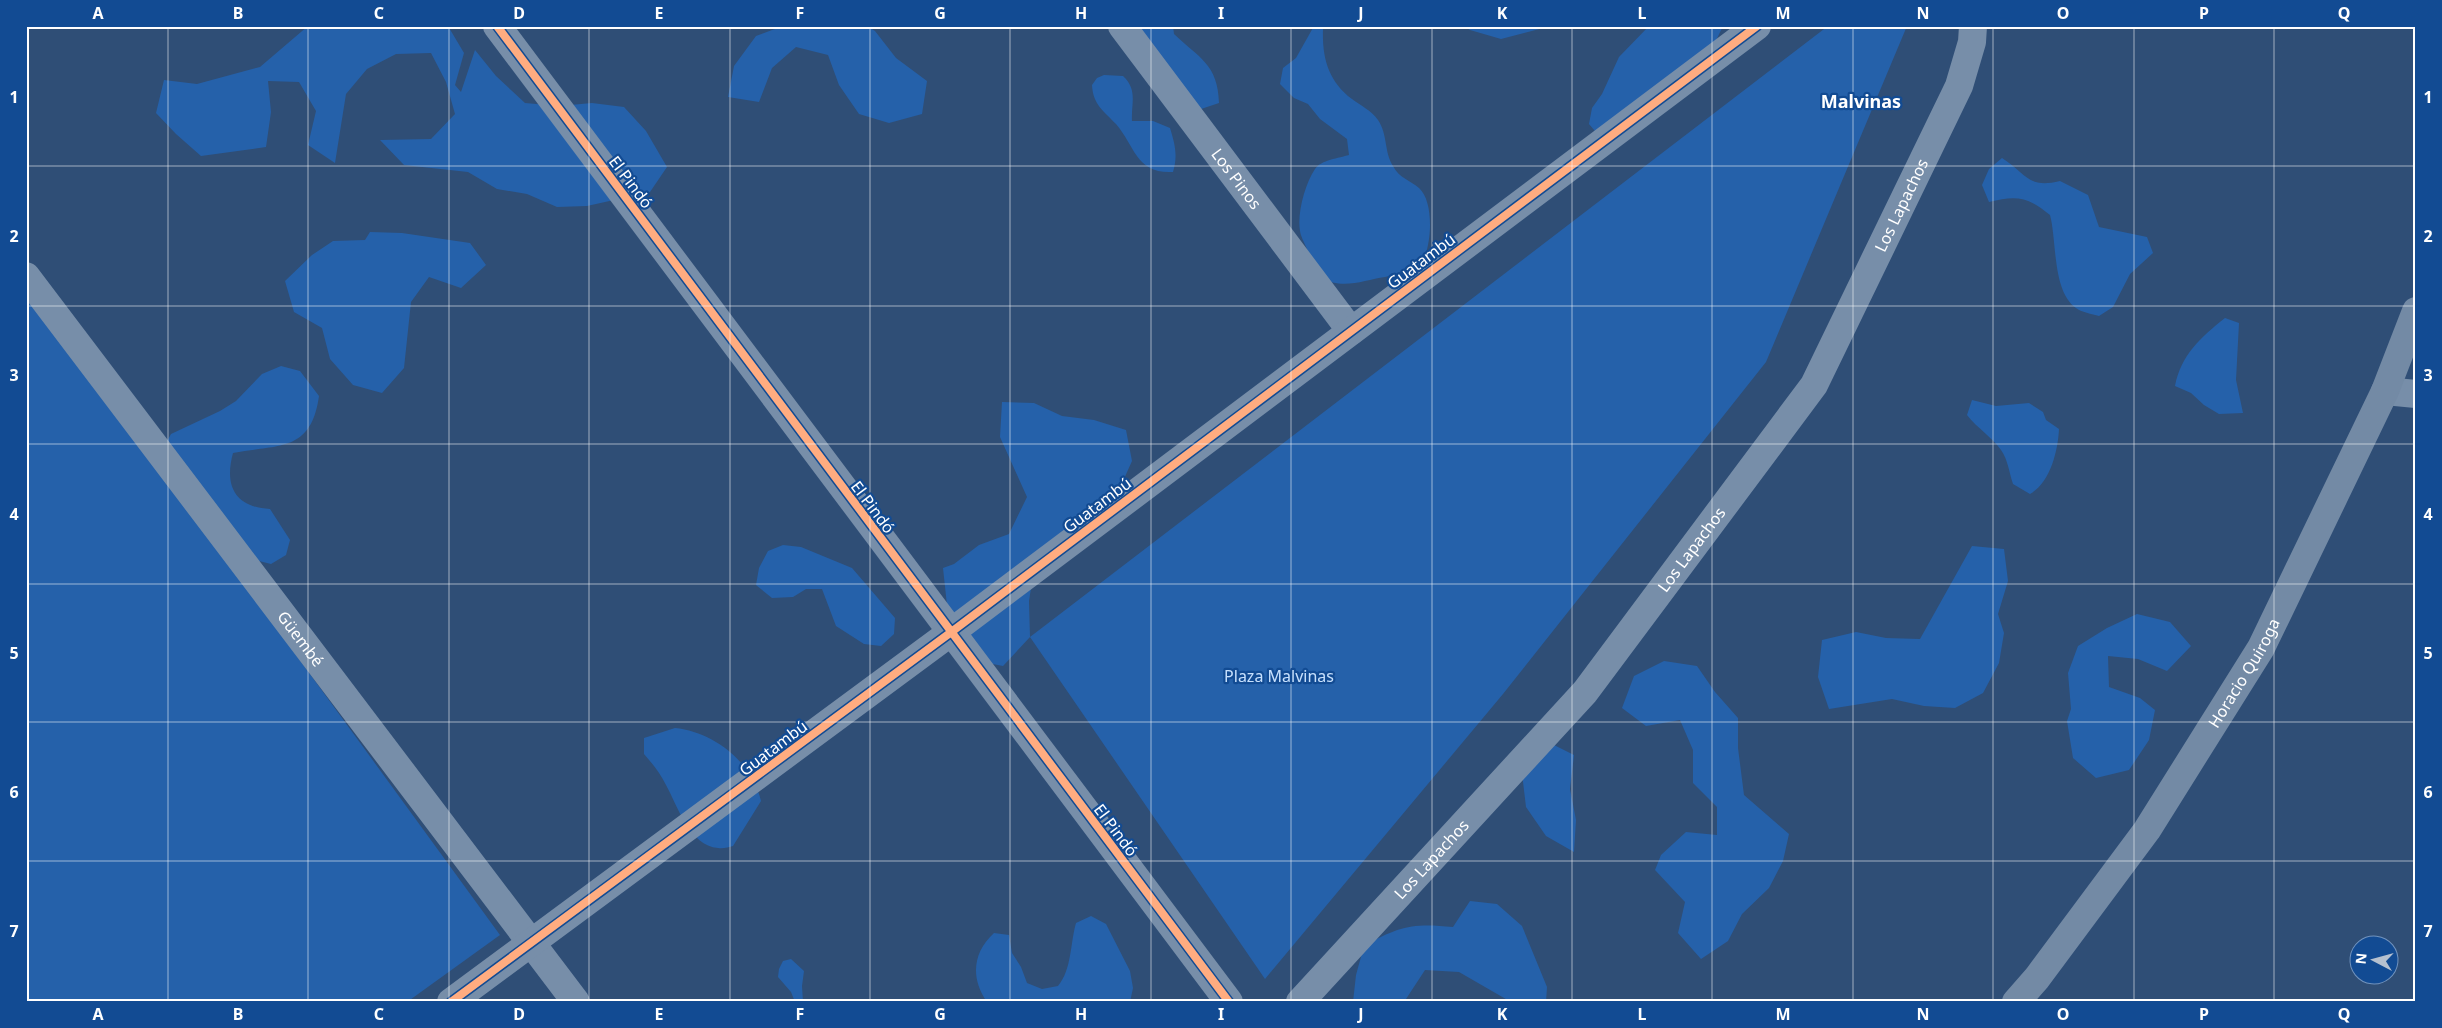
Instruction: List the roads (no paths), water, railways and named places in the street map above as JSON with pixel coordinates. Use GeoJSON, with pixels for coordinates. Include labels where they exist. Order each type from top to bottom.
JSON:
{"type":"FeatureCollection","features":[{"type":"Feature","properties":{"kind":"main road","name":"Horacio Quiroga"},"geometry":{"type":"LineString","coordinates":[[2016,1002],[2037,978],[2147,830],[2260,648],[2385,391],[2416,312]]}},
{"type":"Feature","properties":{"kind":"street","name":"El Pindó"},"geometry":{"type":"LineString","coordinates":[[497,26],[950,634],[1229,1002]]}},
{"type":"Feature","properties":{"kind":"street","name":"Los Pinos"},"geometry":{"type":"LineString","coordinates":[[1122,26],[1352,331]]}},
{"type":"Feature","properties":{"kind":"street","name":"Guatambú"},"geometry":{"type":"LineString","coordinates":[[451,1002],[950,634],[1757,26]]}},
{"type":"Feature","properties":{"kind":"street","name":"Los Lapachos"},"geometry":{"type":"LineString","coordinates":[[1300,1002],[1585,692],[1814,385],[1959,86],[1972,42],[1974,26]]}},
{"type":"Feature","properties":{"kind":"street","name":"Güembé"},"geometry":{"type":"LineString","coordinates":[[26,276],[576,1002]]}},
{"type":"Feature","properties":{"kind":"street"},"geometry":{"type":"LineString","coordinates":[[2385,391],[2416,394]]}},
{"type":"Feature","properties":{"kind":"district","name":"Malvinas"},"geometry":{"type":"Point","coordinates":[1861,101]}},
{"type":"Feature","properties":{"kind":"park label","name":"Plaza Malvinas"},"geometry":{"type":"Point","coordinates":[1279,676]}}]}
